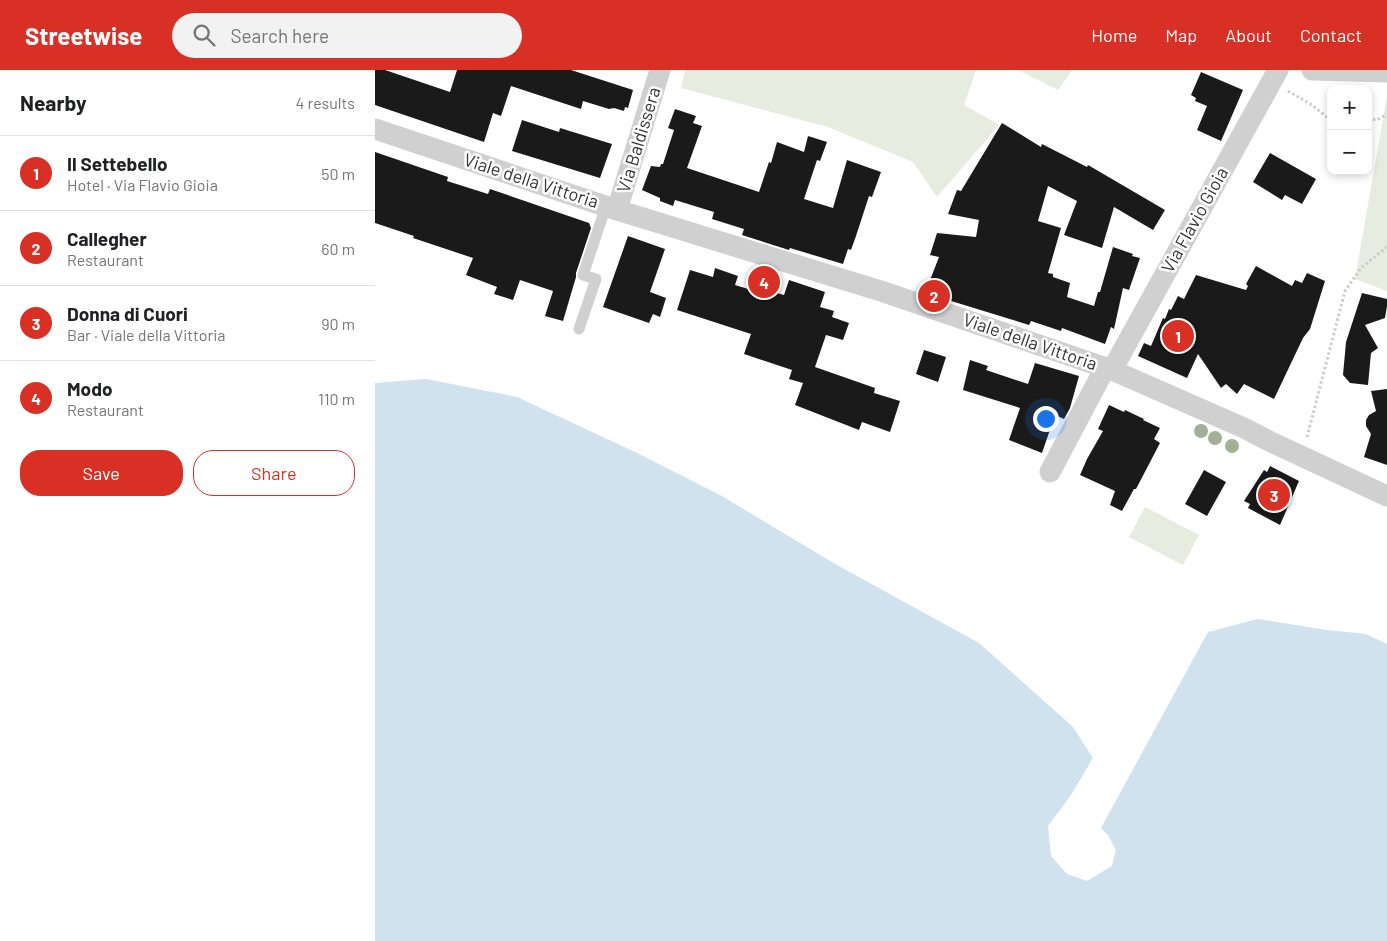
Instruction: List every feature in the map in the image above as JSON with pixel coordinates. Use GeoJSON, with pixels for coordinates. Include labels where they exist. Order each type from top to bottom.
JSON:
{"type":"FeatureCollection","features":[{"type":"Feature","properties":{"kind":"street","name":"Via Baldissera"},"geometry":{"type":"LineString","coordinates":[[612,208],[660,70]]}},
{"type":"Feature","properties":{"kind":"street"},"geometry":{"type":"LineString","coordinates":[[1312,70],[1387,72]]}},
{"type":"Feature","properties":{"kind":"street","name":"Via Flavio Gioia"},"geometry":{"type":"LineString","coordinates":[[1050,472],[1275,77]]}},
{"type":"Feature","properties":{"kind":"street","name":"Viale della Vittoria"},"geometry":{"type":"LineString","coordinates":[[375,129],[612,208],[884,292],[1109,369],[1244,428],[1387,496]]}},
{"type":"Feature","properties":{"kind":"lane"},"geometry":{"type":"LineString","coordinates":[[579,329],[596,279],[583,275],[612,208]]}},
{"type":"Feature","properties":{"kind":"path"},"geometry":{"type":"LineString","coordinates":[[1275,77],[1327,117]]}},
{"type":"Feature","properties":{"kind":"path"},"geometry":{"type":"LineString","coordinates":[[1372,119],[1377,120],[1387,114]]}},
{"type":"Feature","properties":{"kind":"path"},"geometry":{"type":"LineString","coordinates":[[1302,457],[1345,291],[1361,268],[1387,247]]}},
{"type":"Feature","properties":{"kind":"shaded area"},"geometry":{"type":"Polygon","coordinates":[[[685,70],[976,70],[964,105],[999,125],[937,197],[913,162],[828,127],[681,88],[685,70]]]}},
{"type":"Feature","properties":{"kind":"shaded area"},"geometry":{"type":"Polygon","coordinates":[[[1018,70],[1072,70],[1058,90],[1018,70]]]}},
{"type":"Feature","properties":{"kind":"shaded area"},"geometry":{"type":"Polygon","coordinates":[[[1387,96],[1387,291],[1355,279],[1387,96]]]}},
{"type":"Feature","properties":{"kind":"shaded area"},"geometry":{"type":"Polygon","coordinates":[[[1145,507],[1199,535],[1183,565],[1129,537],[1145,507]]]}},
{"type":"Feature","properties":{"kind":"water"},"geometry":{"type":"Polygon","coordinates":[[[426,379],[517,397],[635,452],[720,495],[837,565],[979,643],[1073,727],[1093,758],[1071,795],[1048,826],[1051,856],[1067,874],[1087,881],[1112,866],[1116,850],[1108,835],[1101,828],[1208,632],[1258,619],[1366,634],[1387,644],[1387,941],[375,941],[375,383],[426,379]]]}},
{"type":"Feature","properties":{"kind":"building"},"geometry":{"type":"Polygon","coordinates":[[[375,70],[385,70],[450,92],[457,70],[571,70],[633,90],[628,108],[625,107],[624,111],[614,108],[609,109],[583,101],[581,109],[511,86],[501,116],[493,113],[484,142],[375,105],[375,70]]]}},
{"type":"Feature","properties":{"kind":"building"},"geometry":{"type":"Polygon","coordinates":[[[1201,72],[1243,90],[1221,141],[1197,130],[1207,106],[1195,101],[1196,98],[1191,95],[1201,72]]]}},
{"type":"Feature","properties":{"kind":"building"},"geometry":{"type":"Polygon","coordinates":[[[675,109],[696,116],[693,123],[702,126],[687,168],[759,192],[777,142],[804,152],[808,136],[827,142],[820,161],[817,160],[804,199],[833,208],[847,160],[881,172],[872,197],[869,196],[851,250],[848,249],[843,264],[742,235],[744,229],[712,219],[714,212],[675,200],[673,206],[660,201],[660,198],[642,190],[651,166],[660,167],[663,164],[674,130],[668,128],[675,109]]]}},
{"type":"Feature","properties":{"kind":"building"},"geometry":{"type":"Polygon","coordinates":[[[522,120],[559,132],[560,128],[612,144],[600,178],[512,151],[522,120]]]}},
{"type":"Feature","properties":{"kind":"building"},"geometry":{"type":"Polygon","coordinates":[[[1002,123],[1041,147],[1042,144],[1087,167],[1088,165],[1165,210],[1153,230],[1114,207],[1102,248],[1064,235],[1077,201],[1048,186],[1038,221],[1061,228],[1048,273],[1053,274],[1053,277],[1070,283],[1067,297],[1094,306],[1113,247],[1140,258],[1129,290],[1123,288],[1114,329],[1111,327],[1105,344],[1062,328],[1061,331],[1031,321],[1029,325],[925,293],[939,257],[930,255],[937,233],[976,237],[979,220],[948,214],[957,190],[961,191],[1002,123]]]}},
{"type":"Feature","properties":{"kind":"building"},"geometry":{"type":"Polygon","coordinates":[[[375,152],[448,177],[447,181],[488,194],[490,189],[589,223],[591,228],[563,321],[545,316],[553,291],[520,280],[513,300],[494,294],[497,287],[466,275],[473,258],[375,223],[375,152]]]}},
{"type":"Feature","properties":{"kind":"building"},"geometry":{"type":"Polygon","coordinates":[[[1270,153],[1316,179],[1302,204],[1285,195],[1282,200],[1253,182],[1270,153]]]}},
{"type":"Feature","properties":{"kind":"building"},"geometry":{"type":"Polygon","coordinates":[[[628,236],[665,249],[650,292],[666,298],[660,317],[653,314],[649,323],[603,307],[628,236]]]}},
{"type":"Feature","properties":{"kind":"building"},"geometry":{"type":"Polygon","coordinates":[[[1256,266],[1292,286],[1295,280],[1302,283],[1307,273],[1325,281],[1310,329],[1303,338],[1274,399],[1244,384],[1237,394],[1226,384],[1221,388],[1198,354],[1187,378],[1138,356],[1144,343],[1151,346],[1163,318],[1165,319],[1178,296],[1184,299],[1196,275],[1246,290],[1248,286],[1246,284],[1256,266]]]}},
{"type":"Feature","properties":{"kind":"building"},"geometry":{"type":"Polygon","coordinates":[[[715,268],[738,276],[735,285],[768,295],[770,291],[784,295],[789,280],[825,292],[820,307],[834,311],[832,317],[849,323],[843,340],[826,335],[815,367],[875,388],[874,393],[900,401],[890,432],[862,422],[859,430],[795,405],[803,383],[789,379],[792,370],[744,354],[751,334],[677,310],[690,270],[713,277],[715,268]]]}},
{"type":"Feature","properties":{"kind":"building"},"geometry":{"type":"Polygon","coordinates":[[[1362,293],[1387,299],[1385,318],[1365,325],[1378,348],[1371,353],[1368,385],[1350,383],[1343,375],[1346,342],[1362,293]]]}},
{"type":"Feature","properties":{"kind":"building"},"geometry":{"type":"Polygon","coordinates":[[[924,350],[946,357],[938,382],[916,374],[924,350]]]}},
{"type":"Feature","properties":{"kind":"building"},"geometry":{"type":"Polygon","coordinates":[[[970,360],[988,366],[986,370],[1028,384],[1035,363],[1079,376],[1070,408],[1064,419],[1055,415],[1042,453],[1009,440],[1020,408],[963,390],[970,360]]]}},
{"type":"Feature","properties":{"kind":"building"},"geometry":{"type":"Polygon","coordinates":[[[1387,389],[1387,465],[1364,457],[1371,434],[1366,426],[1366,420],[1369,415],[1376,411],[1371,391],[1387,389]]]}},
{"type":"Feature","properties":{"kind":"building"},"geometry":{"type":"Polygon","coordinates":[[[1109,405],[1124,412],[1125,410],[1160,428],[1154,439],[1160,443],[1122,511],[1110,505],[1115,491],[1080,475],[1103,431],[1098,429],[1109,405]]]}},
{"type":"Feature","properties":{"kind":"building"},"geometry":{"type":"Polygon","coordinates":[[[1270,466],[1299,481],[1280,525],[1248,508],[1250,504],[1244,501],[1264,470],[1267,472],[1270,466]]]}},
{"type":"Feature","properties":{"kind":"building"},"geometry":{"type":"Polygon","coordinates":[[[1204,470],[1226,482],[1207,516],[1185,504],[1204,470]]]}},
{"type":"Feature","properties":{"kind":"place","name":"Modo"},"geometry":{"type":"Point","coordinates":[764,282]}},
{"type":"Feature","properties":{"kind":"place","name":"Callegher"},"geometry":{"type":"Point","coordinates":[934,296]}},
{"type":"Feature","properties":{"kind":"place","name":"Il Settebello"},"geometry":{"type":"Point","coordinates":[1178,336]}},
{"type":"Feature","properties":{"kind":"place","name":"Donna di Cuori"},"geometry":{"type":"Point","coordinates":[1274,495]}}]}
